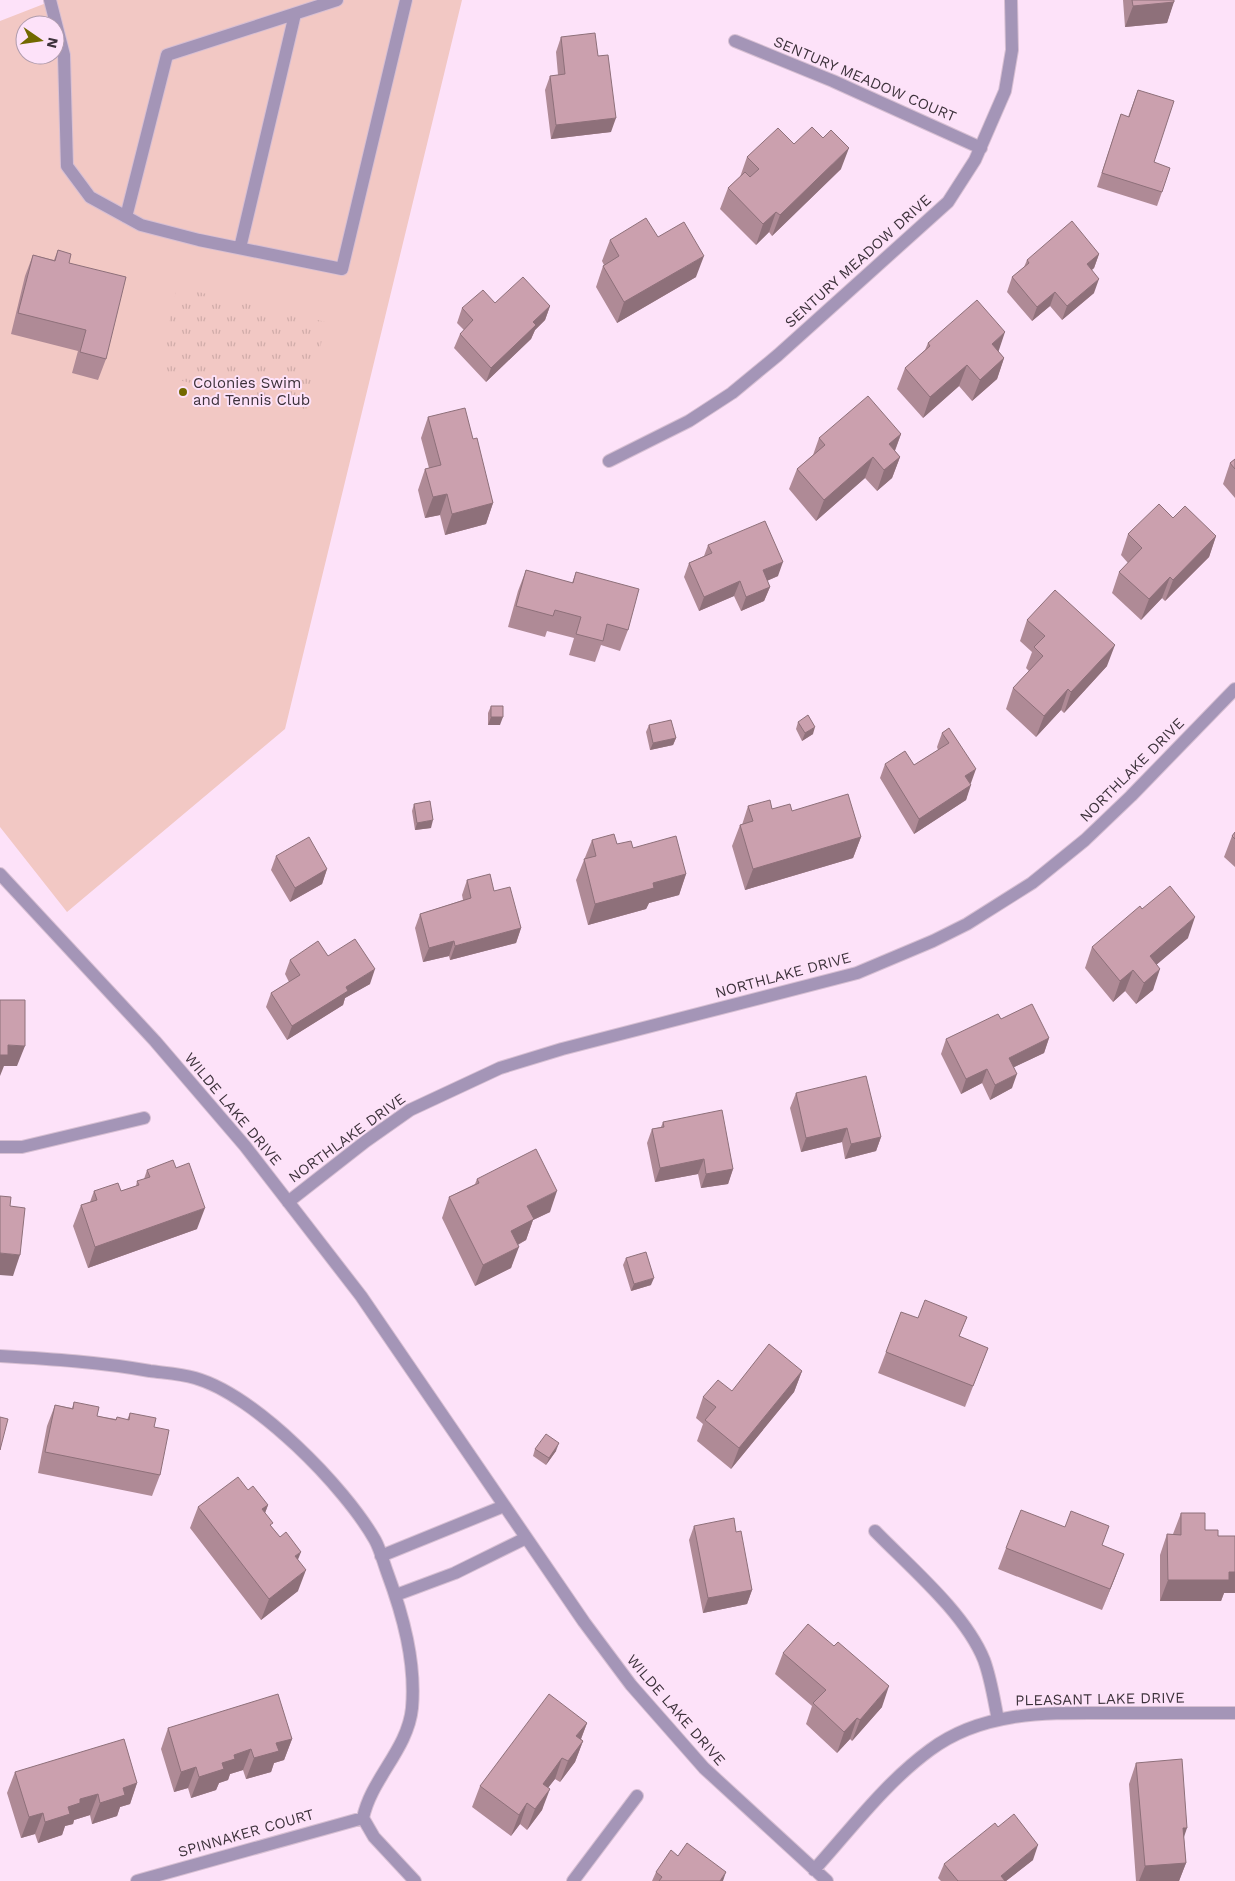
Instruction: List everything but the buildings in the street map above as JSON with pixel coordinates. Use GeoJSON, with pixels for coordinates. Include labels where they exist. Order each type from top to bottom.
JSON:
{"type":"FeatureCollection","features":[{"type":"Feature","properties":{"kind":"street"},"geometry":{"type":"LineString","coordinates":[[50,0],[64,55],[67,166],[90,197],[141,225],[342,269],[406,0]]}},
{"type":"Feature","properties":{"kind":"street"},"geometry":{"type":"LineString","coordinates":[[126,217],[166,55],[337,0]]}},
{"type":"Feature","properties":{"kind":"street","name":"SENTURY MEADOW DRIVE"},"geometry":{"type":"LineString","coordinates":[[609,461],[689,421],[732,393],[778,355],[948,202],[981,148],[1005,91],[1012,43],[1011,0]]}},
{"type":"Feature","properties":{"kind":"street"},"geometry":{"type":"LineString","coordinates":[[240,248],[295,14]]}},
{"type":"Feature","properties":{"kind":"street","name":"SENTURY MEADOW COURT"},"geometry":{"type":"LineString","coordinates":[[735,41],[833,81],[981,148]]}},
{"type":"Feature","properties":{"kind":"street","name":"NORTHLAKE DRIVE"},"geometry":{"type":"LineString","coordinates":[[288,1202],[366,1140],[410,1110],[500,1068],[562,1049],[856,973],[967,924],[1032,883],[1085,840],[1235,689]]}},
{"type":"Feature","properties":{"kind":"street","name":"WILDE LAKE DRIVE"},"geometry":{"type":"LineString","coordinates":[[0,874],[155,1041],[245,1146],[361,1296],[526,1538],[631,1686],[704,1768],[826,1881]]}},
{"type":"Feature","properties":{"kind":"street"},"geometry":{"type":"LineString","coordinates":[[0,1147],[22,1147],[144,1118]]}},
{"type":"Feature","properties":{"kind":"street"},"geometry":{"type":"LineString","coordinates":[[0,1356],[98,1362],[196,1378],[224,1390],[272,1423],[320,1469],[359,1516],[376,1541],[396,1595],[411,1656],[413,1685],[411,1711],[405,1732],[366,1804],[363,1818],[374,1837],[415,1881]]}},
{"type":"Feature","properties":{"kind":"street"},"geometry":{"type":"LineString","coordinates":[[381,1556],[504,1506]]}},
{"type":"Feature","properties":{"kind":"street"},"geometry":{"type":"LineString","coordinates":[[874,1531],[964,1623],[983,1658],[990,1679],[998,1720]]}},
{"type":"Feature","properties":{"kind":"street"},"geometry":{"type":"LineString","coordinates":[[396,1595],[455,1573],[526,1538]]}},
{"type":"Feature","properties":{"kind":"street","name":"PLEASANT LAKE DRIVE"},"geometry":{"type":"LineString","coordinates":[[814,1870],[894,1780],[924,1755],[955,1735],[983,1723],[1012,1716],[1046,1713],[1235,1713]]}},
{"type":"Feature","properties":{"kind":"street"},"geometry":{"type":"LineString","coordinates":[[573,1881],[637,1796]]}},
{"type":"Feature","properties":{"kind":"street","name":"SPINNAKER COURT"},"geometry":{"type":"LineString","coordinates":[[138,1881],[363,1818]]}},
{"type":"Feature","properties":{"kind":"green space","name":"Colonies Swim and Tennis Club"},"geometry":{"type":"Polygon","coordinates":[[[54,0],[462,0],[285,729],[67,912],[0,827],[0,21],[15,15],[15,65],[65,65],[65,15],[15,15],[54,0]]]}},
{"type":"Feature","properties":{"kind":"green space"},"geometry":{"type":"Polygon","coordinates":[[[177,287],[326,322],[306,410],[157,375],[177,287]]]}},
{"type":"Feature","properties":{"kind":"place","name":"Colonies Swim and Tennis Club"},"geometry":{"type":"Point","coordinates":[183,392]}}]}
